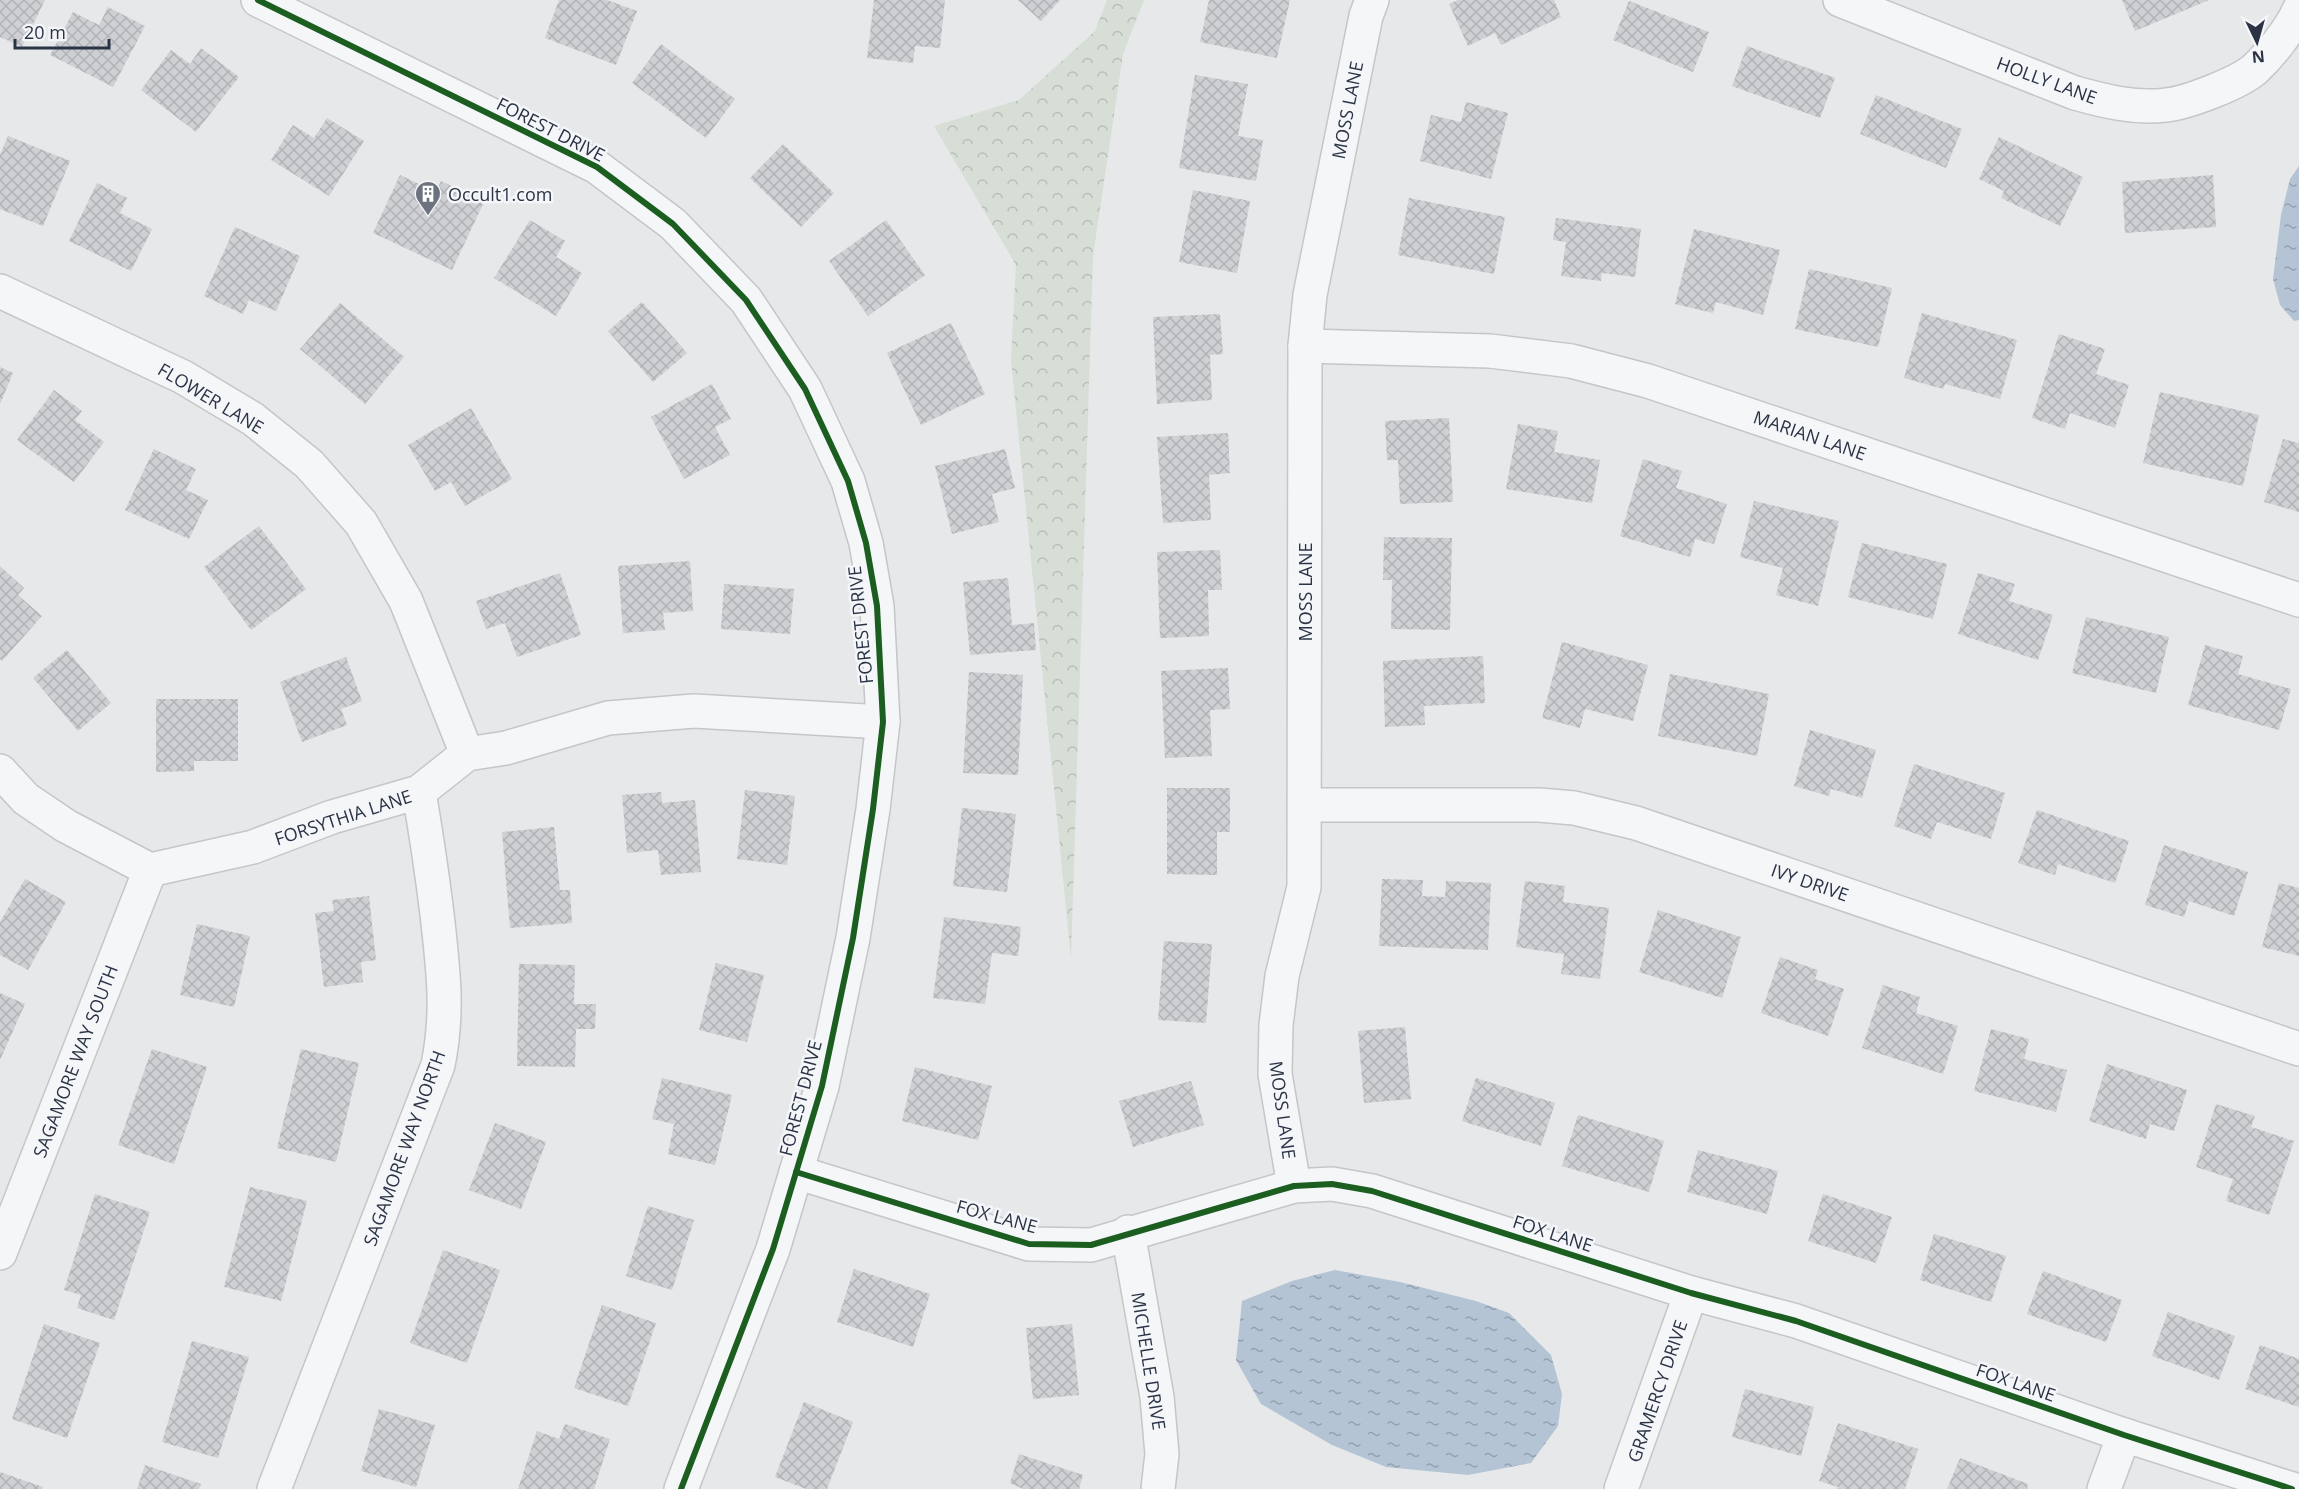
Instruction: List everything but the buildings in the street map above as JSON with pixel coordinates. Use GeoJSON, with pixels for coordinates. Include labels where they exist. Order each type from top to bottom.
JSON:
{"type":"FeatureCollection","features":[{"type":"Feature","properties":{"kind":"street","name":"FOREST DRIVE"},"geometry":{"type":"LineString","coordinates":[[258,0],[291,7],[597,167],[673,224],[746,300],[805,389],[848,481],[866,543],[877,606],[883,722],[873,809],[853,938],[822,1086],[773,1249],[681,1489]]}},
{"type":"Feature","properties":{"kind":"street","name":"MOSS LANE"},"geometry":{"type":"LineString","coordinates":[[1294,1186],[1275,1074],[1275,1044],[1282,976],[1304,886],[1305,346],[1310,295],[1366,16],[1372,0]]}},
{"type":"Feature","properties":{"kind":"street","name":"HOLLY LANE"},"geometry":{"type":"LineString","coordinates":[[1840,0],[2074,93],[2110,103],[2165,105],[2209,94],[2254,70],[2294,23],[2299,10]]}},
{"type":"Feature","properties":{"kind":"street","name":"FLOWER LANE"},"geometry":{"type":"LineString","coordinates":[[0,291],[183,377],[253,419],[309,464],[361,523],[406,601],[467,754]]}},
{"type":"Feature","properties":{"kind":"street","name":"MARIAN LANE"},"geometry":{"type":"LineString","coordinates":[[1305,346],[1490,351],[1572,361],[1648,381],[2299,600]]}},
{"type":"Feature","properties":{"kind":"street","name":"FORSYTHIA LANE"},"geometry":{"type":"LineString","coordinates":[[150,870],[253,847],[332,817],[419,792],[467,754],[506,748],[608,718],[694,711],[883,722]]}},
{"type":"Feature","properties":{"kind":"street"},"geometry":{"type":"LineString","coordinates":[[0,771],[26,799],[66,826],[150,870]]}},
{"type":"Feature","properties":{"kind":"street","name":"SAGAMORE WAY NORTH"},"geometry":{"type":"LineString","coordinates":[[274,1489],[438,1065],[444,1036],[446,986],[429,849],[419,792]]}},
{"type":"Feature","properties":{"kind":"street","name":"IVY DRIVE"},"geometry":{"type":"LineString","coordinates":[[1305,805],[1539,805],[1584,810],[1647,827],[2299,1049]]}},
{"type":"Feature","properties":{"kind":"street","name":"SAGAMORE WAY SOUTH"},"geometry":{"type":"LineString","coordinates":[[0,1253],[150,870]]}},
{"type":"Feature","properties":{"kind":"street","name":"FOX LANE"},"geometry":{"type":"LineString","coordinates":[[796,1172],[1029,1244],[1091,1245],[1128,1232],[1294,1186],[1332,1184],[1372,1191],[1691,1293],[1796,1321],[2124,1435],[2292,1489]]}},
{"type":"Feature","properties":{"kind":"street","name":"MICHELLE DRIVE"},"geometry":{"type":"LineString","coordinates":[[1128,1232],[1157,1397],[1162,1454],[1158,1489]]}},
{"type":"Feature","properties":{"kind":"street","name":"GRAMERCY DRIVE"},"geometry":{"type":"LineString","coordinates":[[1621,1489],[1691,1293]]}},
{"type":"Feature","properties":{"kind":"street"},"geometry":{"type":"LineString","coordinates":[[2104,1489],[2124,1435]]}},
{"type":"Feature","properties":{"kind":"green space"},"geometry":{"type":"Polygon","coordinates":[[[1107,0],[1144,0],[1123,54],[1093,256],[1071,958],[1011,360],[1016,265],[934,126],[1019,100],[1095,31],[1107,0]]]}},
{"type":"Feature","properties":{"kind":"water"},"geometry":{"type":"Polygon","coordinates":[[[2299,166],[2299,320],[2294,321],[2280,305],[2273,279],[2281,215],[2290,179],[2299,166]]]}},
{"type":"Feature","properties":{"kind":"water"},"geometry":{"type":"Polygon","coordinates":[[[1335,1270],[1400,1282],[1476,1301],[1509,1313],[1551,1355],[1562,1394],[1558,1426],[1531,1463],[1468,1475],[1386,1467],[1332,1445],[1261,1404],[1236,1360],[1242,1301],[1292,1281],[1335,1270]]]}},
{"type":"Feature","properties":{"kind":"cycle path"},"geometry":{"type":"LineString","coordinates":[[258,0],[597,167],[673,224],[746,300],[805,389],[848,481],[866,543],[877,606],[883,722],[873,809],[853,938],[822,1086],[773,1249],[681,1489]]}},
{"type":"Feature","properties":{"kind":"cycle path"},"geometry":{"type":"LineString","coordinates":[[796,1172],[1029,1244],[1091,1245],[1294,1186],[1332,1184],[1372,1191],[1691,1293],[1796,1321],[2124,1435],[2292,1489]]}},
{"type":"Feature","properties":{"kind":"place","name":"Occult1.com"},"geometry":{"type":"Point","coordinates":[428,217]}}]}
